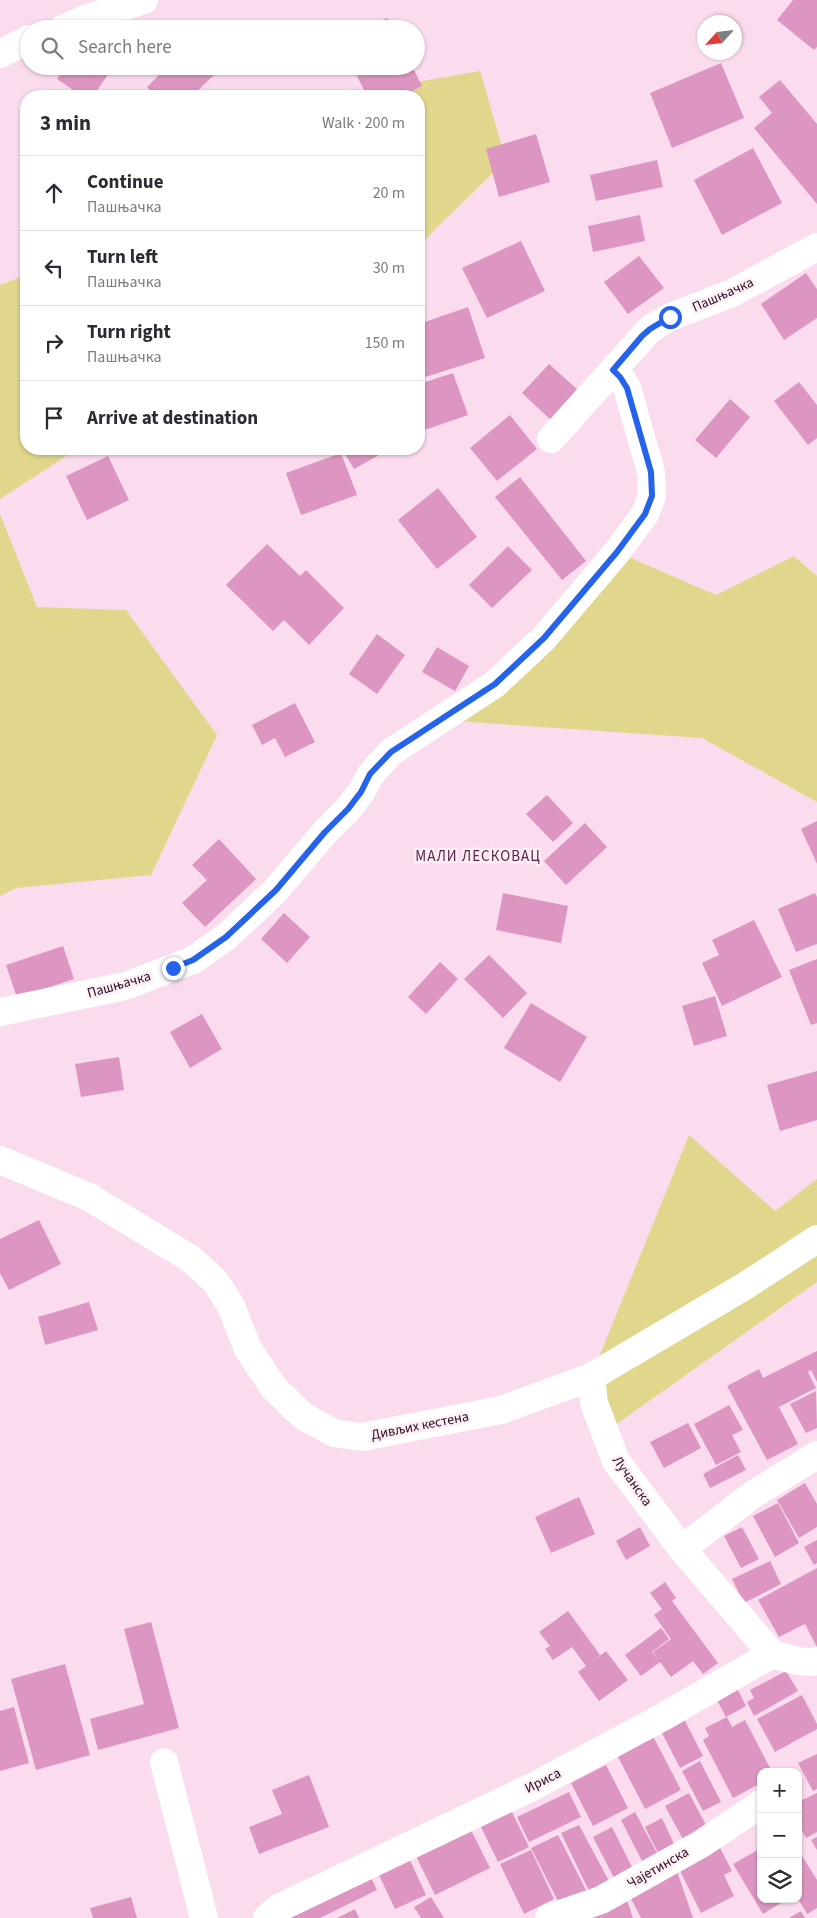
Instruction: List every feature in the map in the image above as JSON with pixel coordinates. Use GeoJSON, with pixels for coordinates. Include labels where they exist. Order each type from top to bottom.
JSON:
{"type":"FeatureCollection","features":[{"type":"Feature","properties":{"kind":"street"},"geometry":{"type":"LineString","coordinates":[[83,20],[144,0]]}},
{"type":"Feature","properties":{"kind":"street"},"geometry":{"type":"LineString","coordinates":[[0,54],[20,44]]}},
{"type":"Feature","properties":{"kind":"street","name":"Пашњачка"},"geometry":{"type":"LineString","coordinates":[[552,439],[650,329],[670,317],[732,293],[817,247]]}},
{"type":"Feature","properties":{"kind":"street","name":"Пашњачка"},"geometry":{"type":"LineString","coordinates":[[0,1012],[125,986],[193,960],[226,937],[276,890],[325,832],[348,809],[361,792],[370,774],[391,752],[495,684],[544,638],[617,552],[645,514],[652,496],[651,472],[627,388],[613,370]]}},
{"type":"Feature","properties":{"kind":"street","name":"Дивљих кестена"},"geometry":{"type":"LineString","coordinates":[[0,1160],[89,1197],[191,1259],[215,1281],[231,1306],[248,1349],[274,1388],[303,1416],[334,1433],[362,1437],[501,1410],[591,1377],[745,1286],[817,1238]]}},
{"type":"Feature","properties":{"kind":"street","name":"Лучанска"},"geometry":{"type":"LineString","coordinates":[[591,1377],[594,1403],[616,1461],[682,1549],[772,1654]]}},
{"type":"Feature","properties":{"kind":"street"},"geometry":{"type":"LineString","coordinates":[[682,1549],[752,1495],[817,1454]]}},
{"type":"Feature","properties":{"kind":"street"},"geometry":{"type":"LineString","coordinates":[[772,1654],[797,1661],[817,1661]]}},
{"type":"Feature","properties":{"kind":"street","name":"Ириса"},"geometry":{"type":"LineString","coordinates":[[266,1918],[279,1908],[534,1786],[661,1718],[772,1654]]}},
{"type":"Feature","properties":{"kind":"street"},"geometry":{"type":"LineString","coordinates":[[164,1762],[204,1918]]}},
{"type":"Feature","properties":{"kind":"street","name":"Чајетинска"},"geometry":{"type":"LineString","coordinates":[[549,1918],[601,1900],[701,1844],[757,1807]]}},
{"type":"Feature","properties":{"kind":"shaded area"},"geometry":{"type":"Polygon","coordinates":[[[480,71],[506,160],[425,239],[425,90],[371,90],[480,71]]]}},
{"type":"Feature","properties":{"kind":"shaded area"},"geometry":{"type":"Polygon","coordinates":[[[20,277],[20,455],[68,455],[0,499],[0,285],[20,277]]]}},
{"type":"Feature","properties":{"kind":"shaded area"},"geometry":{"type":"Polygon","coordinates":[[[0,514],[37,607],[126,610],[217,735],[151,875],[16,888],[0,896],[0,514]]]}},
{"type":"Feature","properties":{"kind":"shaded area"},"geometry":{"type":"Polygon","coordinates":[[[617,552],[716,595],[794,556],[817,576],[817,802],[702,738],[439,720],[617,552]]]}},
{"type":"Feature","properties":{"kind":"shaded area"},"geometry":{"type":"Polygon","coordinates":[[[689,1135],[775,1211],[817,1179],[817,1282],[604,1433],[591,1377],[689,1135]]]}},
{"type":"Feature","properties":{"kind":"building"},"geometry":{"type":"Polygon","coordinates":[[[793,0],[817,0],[817,47],[814,50],[777,20],[793,0]]]}},
{"type":"Feature","properties":{"kind":"building"},"geometry":{"type":"Polygon","coordinates":[[[721,63],[744,118],[672,148],[650,93],[721,63]]]}},
{"type":"Feature","properties":{"kind":"building"},"geometry":{"type":"Polygon","coordinates":[[[60,75],[108,75],[97,90],[73,90],[57,79],[60,75]]]}},
{"type":"Feature","properties":{"kind":"building"},"geometry":{"type":"Polygon","coordinates":[[[159,75],[214,75],[198,90],[150,90],[147,87],[159,75]]]}},
{"type":"Feature","properties":{"kind":"building"},"geometry":{"type":"Polygon","coordinates":[[[356,75],[416,75],[422,86],[414,90],[364,90],[356,75]]]}},
{"type":"Feature","properties":{"kind":"building"},"geometry":{"type":"Polygon","coordinates":[[[780,80],[817,124],[817,204],[754,128],[772,113],[759,97],[780,80]]]}},
{"type":"Feature","properties":{"kind":"building"},"geometry":{"type":"Polygon","coordinates":[[[536,134],[550,182],[499,197],[486,149],[536,134]]]}},
{"type":"Feature","properties":{"kind":"building"},"geometry":{"type":"Polygon","coordinates":[[[753,148],[782,203],[722,235],[694,180],[753,148]]]}},
{"type":"Feature","properties":{"kind":"building"},"geometry":{"type":"Polygon","coordinates":[[[657,160],[663,187],[596,201],[590,175],[657,160]]]}},
{"type":"Feature","properties":{"kind":"building"},"geometry":{"type":"Polygon","coordinates":[[[640,215],[645,241],[593,252],[588,226],[640,215]]]}},
{"type":"Feature","properties":{"kind":"building"},"geometry":{"type":"Polygon","coordinates":[[[521,241],[545,291],[487,318],[462,268],[521,241]]]}},
{"type":"Feature","properties":{"kind":"building"},"geometry":{"type":"Polygon","coordinates":[[[639,256],[664,288],[628,314],[604,282],[639,256]]]}},
{"type":"Feature","properties":{"kind":"building"},"geometry":{"type":"Polygon","coordinates":[[[806,273],[817,289],[817,318],[784,340],[761,304],[806,273]]]}},
{"type":"Feature","properties":{"kind":"building"},"geometry":{"type":"Polygon","coordinates":[[[468,307],[485,358],[425,377],[425,322],[468,307]]]}},
{"type":"Feature","properties":{"kind":"building"},"geometry":{"type":"Polygon","coordinates":[[[549,364],[578,390],[551,420],[522,393],[549,364]]]}},
{"type":"Feature","properties":{"kind":"building"},"geometry":{"type":"Polygon","coordinates":[[[453,373],[468,415],[425,430],[425,382],[453,373]]]}},
{"type":"Feature","properties":{"kind":"building"},"geometry":{"type":"Polygon","coordinates":[[[799,382],[817,405],[817,438],[808,445],[774,401],[799,382]]]}},
{"type":"Feature","properties":{"kind":"building"},"geometry":{"type":"Polygon","coordinates":[[[730,399],[750,417],[716,458],[695,440],[730,399]]]}},
{"type":"Feature","properties":{"kind":"building"},"geometry":{"type":"Polygon","coordinates":[[[510,415],[537,449],[497,481],[470,448],[510,415]]]}},
{"type":"Feature","properties":{"kind":"building"},"geometry":{"type":"Polygon","coordinates":[[[336,455],[342,455],[357,495],[301,515],[286,473],[336,455]]]}},
{"type":"Feature","properties":{"kind":"building"},"geometry":{"type":"Polygon","coordinates":[[[346,455],[379,455],[354,469],[346,455]]]}},
{"type":"Feature","properties":{"kind":"building"},"geometry":{"type":"Polygon","coordinates":[[[108,456],[129,500],[87,520],[66,476],[108,456]]]}},
{"type":"Feature","properties":{"kind":"building"},"geometry":{"type":"Polygon","coordinates":[[[520,477],[586,561],[562,580],[495,497],[520,477]]]}},
{"type":"Feature","properties":{"kind":"building"},"geometry":{"type":"Polygon","coordinates":[[[438,488],[477,537],[437,569],[398,520],[438,488]]]}},
{"type":"Feature","properties":{"kind":"building"},"geometry":{"type":"Polygon","coordinates":[[[267,544],[300,576],[306,570],[344,608],[309,645],[284,620],[273,631],[226,585],[267,544]]]}},
{"type":"Feature","properties":{"kind":"building"},"geometry":{"type":"Polygon","coordinates":[[[508,546],[532,570],[492,608],[469,585],[508,546]]]}},
{"type":"Feature","properties":{"kind":"building"},"geometry":{"type":"Polygon","coordinates":[[[377,634],[405,655],[377,694],[349,674],[377,634]]]}},
{"type":"Feature","properties":{"kind":"building"},"geometry":{"type":"Polygon","coordinates":[[[437,647],[469,666],[455,691],[422,672],[437,647]]]}},
{"type":"Feature","properties":{"kind":"building"},"geometry":{"type":"Polygon","coordinates":[[[295,703],[315,742],[285,757],[275,738],[262,745],[252,725],[295,703]]]}},
{"type":"Feature","properties":{"kind":"building"},"geometry":{"type":"Polygon","coordinates":[[[547,795],[573,823],[553,842],[526,814],[547,795]]]}},
{"type":"Feature","properties":{"kind":"building"},"geometry":{"type":"Polygon","coordinates":[[[817,821],[817,864],[801,829],[817,821]]]}},
{"type":"Feature","properties":{"kind":"building"},"geometry":{"type":"Polygon","coordinates":[[[585,823],[607,847],[566,885],[544,861],[585,823]]]}},
{"type":"Feature","properties":{"kind":"building"},"geometry":{"type":"Polygon","coordinates":[[[219,839],[256,879],[205,927],[182,903],[207,880],[192,865],[219,839]]]}},
{"type":"Feature","properties":{"kind":"building"},"geometry":{"type":"Polygon","coordinates":[[[503,893],[568,906],[561,943],[496,930],[503,893]]]}},
{"type":"Feature","properties":{"kind":"building"},"geometry":{"type":"Polygon","coordinates":[[[815,893],[817,897],[817,944],[796,952],[778,909],[815,893]]]}},
{"type":"Feature","properties":{"kind":"building"},"geometry":{"type":"Polygon","coordinates":[[[284,913],[310,937],[287,963],[261,939],[284,913]]]}},
{"type":"Feature","properties":{"kind":"building"},"geometry":{"type":"Polygon","coordinates":[[[754,920],[782,977],[722,1006],[702,963],[719,955],[712,940],[754,920]]]}},
{"type":"Feature","properties":{"kind":"building"},"geometry":{"type":"Polygon","coordinates":[[[63,946],[74,979],[17,998],[6,965],[63,946]]]}},
{"type":"Feature","properties":{"kind":"building"},"geometry":{"type":"Polygon","coordinates":[[[489,955],[527,993],[503,1018],[464,979],[489,955]]]}},
{"type":"Feature","properties":{"kind":"building"},"geometry":{"type":"Polygon","coordinates":[[[817,959],[817,1023],[811,1025],[789,970],[817,959]]]}},
{"type":"Feature","properties":{"kind":"building"},"geometry":{"type":"Polygon","coordinates":[[[440,962],[458,979],[426,1014],[408,997],[440,962]]]}},
{"type":"Feature","properties":{"kind":"building"},"geometry":{"type":"Polygon","coordinates":[[[715,996],[727,1036],[694,1046],[682,1006],[715,996]]]}},
{"type":"Feature","properties":{"kind":"building"},"geometry":{"type":"Polygon","coordinates":[[[531,1003],[587,1037],[560,1082],[504,1048],[531,1003]]]}},
{"type":"Feature","properties":{"kind":"building"},"geometry":{"type":"Polygon","coordinates":[[[202,1014],[222,1049],[190,1068],[170,1032],[202,1014]]]}},
{"type":"Feature","properties":{"kind":"building"},"geometry":{"type":"Polygon","coordinates":[[[119,1057],[124,1090],[81,1097],[75,1064],[119,1057]]]}},
{"type":"Feature","properties":{"kind":"building"},"geometry":{"type":"Polygon","coordinates":[[[817,1071],[817,1120],[780,1131],[767,1085],[817,1071]]]}},
{"type":"Feature","properties":{"kind":"building"},"geometry":{"type":"Polygon","coordinates":[[[39,1220],[61,1264],[9,1290],[0,1273],[0,1239],[39,1220]]]}},
{"type":"Feature","properties":{"kind":"building"},"geometry":{"type":"Polygon","coordinates":[[[89,1302],[98,1330],[45,1345],[38,1317],[89,1302]]]}},
{"type":"Feature","properties":{"kind":"building"},"geometry":{"type":"Polygon","coordinates":[[[817,1351],[817,1382],[811,1370],[808,1372],[816,1388],[779,1407],[798,1444],[767,1460],[727,1386],[759,1369],[763,1378],[817,1351]]]}},
{"type":"Feature","properties":{"kind":"building"},"geometry":{"type":"Polygon","coordinates":[[[816,1391],[817,1428],[806,1433],[790,1404],[816,1391]]]}},
{"type":"Feature","properties":{"kind":"building"},"geometry":{"type":"Polygon","coordinates":[[[729,1405],[743,1430],[732,1435],[741,1452],[716,1465],[694,1424],[729,1405]]]}},
{"type":"Feature","properties":{"kind":"building"},"geometry":{"type":"Polygon","coordinates":[[[688,1423],[701,1448],[664,1468],[650,1442],[688,1423]]]}},
{"type":"Feature","properties":{"kind":"building"},"geometry":{"type":"Polygon","coordinates":[[[738,1455],[746,1470],[710,1488],[703,1474],[738,1455]]]}},
{"type":"Feature","properties":{"kind":"building"},"geometry":{"type":"Polygon","coordinates":[[[805,1483],[817,1504],[817,1527],[799,1538],[777,1500],[805,1483]]]}},
{"type":"Feature","properties":{"kind":"building"},"geometry":{"type":"Polygon","coordinates":[[[579,1497],[595,1534],[551,1553],[535,1517],[579,1497]]]}},
{"type":"Feature","properties":{"kind":"building"},"geometry":{"type":"Polygon","coordinates":[[[778,1503],[799,1543],[775,1557],[753,1516],[778,1503]]]}},
{"type":"Feature","properties":{"kind":"building"},"geometry":{"type":"Polygon","coordinates":[[[640,1527],[650,1546],[626,1560],[616,1541],[640,1527]]]}},
{"type":"Feature","properties":{"kind":"building"},"geometry":{"type":"Polygon","coordinates":[[[742,1527],[759,1559],[741,1568],[724,1536],[742,1527]]]}},
{"type":"Feature","properties":{"kind":"building"},"geometry":{"type":"Polygon","coordinates":[[[817,1540],[817,1563],[814,1565],[804,1547],[817,1540]]]}},
{"type":"Feature","properties":{"kind":"building"},"geometry":{"type":"Polygon","coordinates":[[[770,1561],[781,1584],[744,1603],[732,1579],[770,1561]]]}},
{"type":"Feature","properties":{"kind":"building"},"geometry":{"type":"Polygon","coordinates":[[[817,1568],[817,1647],[805,1624],[779,1637],[758,1600],[817,1568]]]}},
{"type":"Feature","properties":{"kind":"building"},"geometry":{"type":"Polygon","coordinates":[[[665,1582],[676,1598],[672,1601],[718,1663],[703,1674],[693,1661],[671,1677],[660,1662],[641,1676],[625,1655],[661,1628],[669,1639],[652,1652],[658,1660],[653,1652],[671,1639],[654,1615],[662,1609],[650,1593],[665,1582]]]}},
{"type":"Feature","properties":{"kind":"building"},"geometry":{"type":"Polygon","coordinates":[[[568,1611],[600,1655],[589,1664],[606,1651],[628,1680],[599,1701],[578,1672],[586,1666],[572,1647],[553,1660],[545,1649],[550,1646],[539,1632],[568,1611]]]}},
{"type":"Feature","properties":{"kind":"building"},"geometry":{"type":"Polygon","coordinates":[[[151,1622],[179,1728],[98,1750],[90,1719],[144,1704],[124,1629],[151,1622]]]}},
{"type":"Feature","properties":{"kind":"building"},"geometry":{"type":"Polygon","coordinates":[[[65,1664],[90,1755],[36,1770],[11,1679],[65,1664]]]}},
{"type":"Feature","properties":{"kind":"building"},"geometry":{"type":"Polygon","coordinates":[[[786,1671],[798,1691],[754,1716],[747,1702],[754,1698],[750,1690],[786,1671]]]}},
{"type":"Feature","properties":{"kind":"building"},"geometry":{"type":"Polygon","coordinates":[[[734,1682],[746,1706],[726,1717],[713,1693],[734,1682]]]}},
{"type":"Feature","properties":{"kind":"building"},"geometry":{"type":"Polygon","coordinates":[[[802,1695],[817,1724],[817,1729],[775,1752],[757,1719],[802,1695]]]}},
{"type":"Feature","properties":{"kind":"building"},"geometry":{"type":"Polygon","coordinates":[[[14,1707],[29,1763],[0,1771],[0,1711],[14,1707]]]}},
{"type":"Feature","properties":{"kind":"building"},"geometry":{"type":"Polygon","coordinates":[[[683,1717],[703,1756],[680,1768],[660,1729],[683,1717]]]}},
{"type":"Feature","properties":{"kind":"building"},"geometry":{"type":"Polygon","coordinates":[[[727,1717],[732,1727],[745,1720],[770,1768],[757,1768],[757,1785],[733,1798],[703,1740],[709,1736],[705,1728],[727,1717]]]}},
{"type":"Feature","properties":{"kind":"building"},"geometry":{"type":"Polygon","coordinates":[[[653,1736],[681,1790],[645,1809],[617,1755],[653,1736]]]}},
{"type":"Feature","properties":{"kind":"building"},"geometry":{"type":"Polygon","coordinates":[[[817,1754],[817,1789],[813,1791],[798,1763],[817,1754]]]}},
{"type":"Feature","properties":{"kind":"building"},"geometry":{"type":"Polygon","coordinates":[[[700,1761],[721,1802],[703,1811],[682,1771],[700,1761]]]}},
{"type":"Feature","properties":{"kind":"building"},"geometry":{"type":"Polygon","coordinates":[[[606,1765],[628,1808],[593,1826],[571,1783],[606,1765]]]}},
{"type":"Feature","properties":{"kind":"building"},"geometry":{"type":"Polygon","coordinates":[[[309,1775],[329,1827],[259,1854],[249,1827],[282,1814],[272,1790],[309,1775]]]}},
{"type":"Feature","properties":{"kind":"building"},"geometry":{"type":"Polygon","coordinates":[[[569,1792],[581,1817],[529,1842],[517,1817],[569,1792]]]}},
{"type":"Feature","properties":{"kind":"building"},"geometry":{"type":"Polygon","coordinates":[[[689,1793],[709,1831],[685,1843],[665,1806],[689,1793]]]}},
{"type":"Feature","properties":{"kind":"building"},"geometry":{"type":"Polygon","coordinates":[[[817,1793],[817,1832],[806,1838],[802,1830],[802,1800],[817,1793]]]}},
{"type":"Feature","properties":{"kind":"building"},"geometry":{"type":"Polygon","coordinates":[[[511,1810],[529,1847],[498,1862],[480,1825],[511,1810]]]}},
{"type":"Feature","properties":{"kind":"building"},"geometry":{"type":"Polygon","coordinates":[[[635,1812],[658,1855],[643,1863],[621,1820],[635,1812]]]}},
{"type":"Feature","properties":{"kind":"building"},"geometry":{"type":"Polygon","coordinates":[[[662,1818],[675,1846],[659,1855],[645,1827],[662,1818]]]}},
{"type":"Feature","properties":{"kind":"building"},"geometry":{"type":"Polygon","coordinates":[[[468,1824],[490,1868],[435,1895],[413,1850],[468,1824]]]}},
{"type":"Feature","properties":{"kind":"building"},"geometry":{"type":"Polygon","coordinates":[[[579,1825],[609,1881],[589,1891],[561,1833],[579,1825]]]}},
{"type":"Feature","properties":{"kind":"building"},"geometry":{"type":"Polygon","coordinates":[[[612,1827],[633,1869],[614,1878],[593,1837],[612,1827]]]}},
{"type":"Feature","properties":{"kind":"building"},"geometry":{"type":"Polygon","coordinates":[[[558,1835],[589,1896],[562,1909],[531,1848],[558,1835]]]}},
{"type":"Feature","properties":{"kind":"building"},"geometry":{"type":"Polygon","coordinates":[[[817,1837],[817,1850],[811,1840],[817,1837]]]}},
{"type":"Feature","properties":{"kind":"building"},"geometry":{"type":"Polygon","coordinates":[[[719,1846],[732,1871],[724,1875],[734,1896],[701,1913],[678,1867],[719,1846]]]}},
{"type":"Feature","properties":{"kind":"building"},"geometry":{"type":"Polygon","coordinates":[[[531,1850],[554,1899],[524,1914],[500,1864],[531,1850]]]}},
{"type":"Feature","properties":{"kind":"building"},"geometry":{"type":"Polygon","coordinates":[[[757,1850],[757,1903],[781,1903],[763,1914],[733,1864],[757,1850]]]}},
{"type":"Feature","properties":{"kind":"building"},"geometry":{"type":"Polygon","coordinates":[[[802,1856],[817,1880],[817,1908],[807,1914],[800,1903],[802,1903],[802,1856]]]}},
{"type":"Feature","properties":{"kind":"building"},"geometry":{"type":"Polygon","coordinates":[[[409,1858],[426,1895],[395,1909],[378,1873],[409,1858]]]}},
{"type":"Feature","properties":{"kind":"building"},"geometry":{"type":"Polygon","coordinates":[[[676,1868],[693,1918],[641,1918],[628,1893],[676,1868]]]}},
{"type":"Feature","properties":{"kind":"building"},"geometry":{"type":"Polygon","coordinates":[[[368,1871],[377,1890],[320,1918],[272,1918],[368,1871]]]}},
{"type":"Feature","properties":{"kind":"building"},"geometry":{"type":"Polygon","coordinates":[[[131,1897],[137,1918],[93,1918],[90,1908],[131,1897]]]}},
{"type":"Feature","properties":{"kind":"building"},"geometry":{"type":"Polygon","coordinates":[[[431,1897],[444,1918],[421,1918],[414,1907],[431,1897]]]}},
{"type":"Feature","properties":{"kind":"building"},"geometry":{"type":"Polygon","coordinates":[[[627,1900],[633,1918],[589,1918],[627,1900]]]}},
{"type":"Feature","properties":{"kind":"building"},"geometry":{"type":"Polygon","coordinates":[[[355,1909],[359,1918],[337,1918],[355,1909]]]}},
{"type":"Feature","properties":{"kind":"building"},"geometry":{"type":"Polygon","coordinates":[[[801,1911],[805,1918],[789,1918],[801,1911]]]}},
{"type":"Feature","properties":{"kind":"district","name":"МАЛИ ЛЕСКОВАЦ"},"geometry":{"type":"Point","coordinates":[478,856]}},
{"type":"Feature","properties":{"kind":"route"},"geometry":{"type":"LineString","coordinates":[[173,968],[193,960],[226,937],[276,890],[325,832],[348,809],[361,792],[370,774],[391,752],[409,738],[495,684],[544,638],[617,552],[645,514],[652,496],[651,472],[627,388],[613,370],[642,336],[670,317]]}}]}
